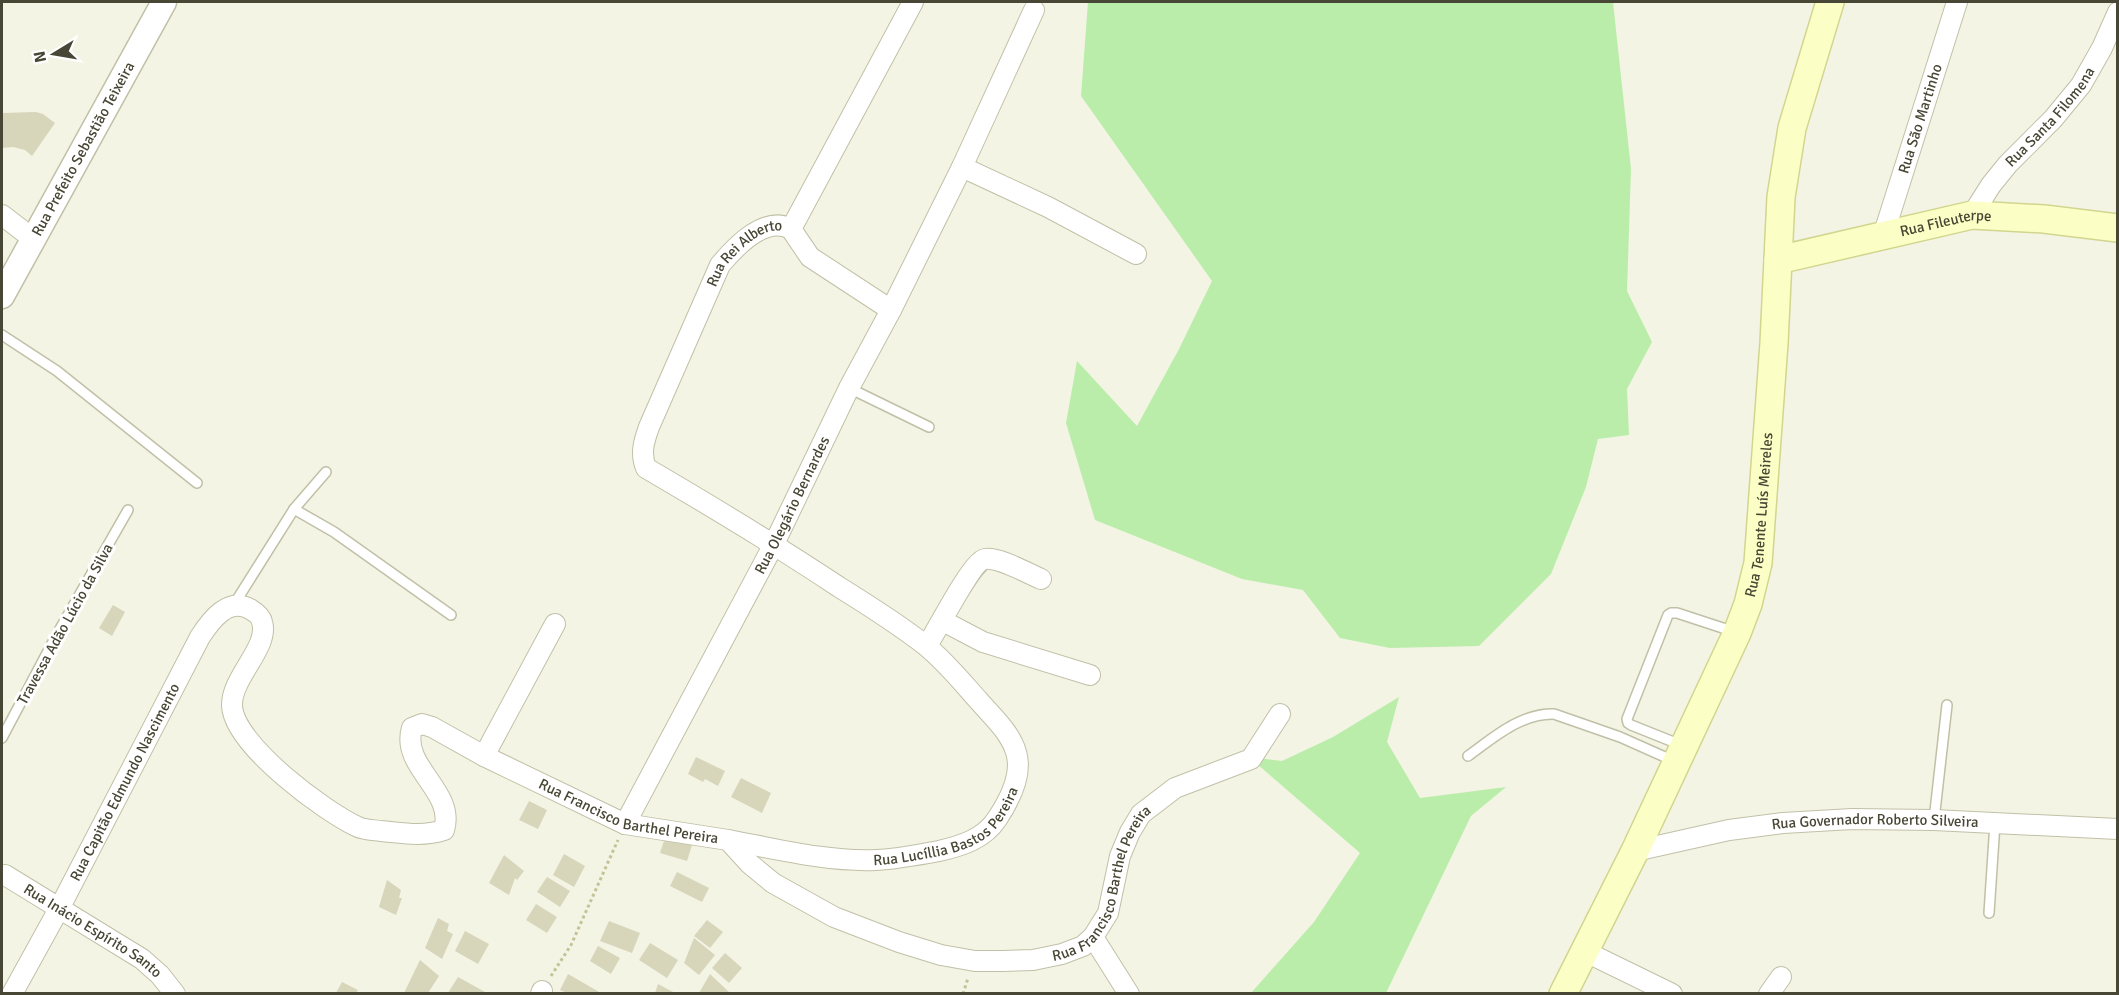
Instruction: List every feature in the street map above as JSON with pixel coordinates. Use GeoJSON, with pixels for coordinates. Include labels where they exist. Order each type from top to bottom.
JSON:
{"type":"FeatureCollection","features":[{"type":"Feature","properties":{"kind":"main road","name":"Rua Tenente Luís Meireles"},"geometry":{"type":"LineString","coordinates":[[1563,993],[1635,851],[1737,633],[1748,604],[1758,563],[1774,343],[1781,197],[1792,128],[1830,2]]}},
{"type":"Feature","properties":{"kind":"main road","name":"Rua Fileuterpe"},"geometry":{"type":"LineString","coordinates":[[1778,260],[1972,215],[2044,219],[2118,228]]}},
{"type":"Feature","properties":{"kind":"street","name":"Rua Prefeito Sebastião Teixeira"},"geometry":{"type":"LineString","coordinates":[[2,296],[164,2]]}},
{"type":"Feature","properties":{"kind":"street","name":"Rua Rei Alberto"},"geometry":{"type":"LineString","coordinates":[[646,468],[642,456],[645,438],[720,265],[729,254],[768,226],[777,224],[791,229],[913,2]]}},
{"type":"Feature","properties":{"kind":"street","name":"Rua São Martinho"},"geometry":{"type":"LineString","coordinates":[[1883,236],[1958,2]]}},
{"type":"Feature","properties":{"kind":"street","name":"Rua Olegário Bernardes"},"geometry":{"type":"LineString","coordinates":[[625,824],[774,544],[849,388],[891,310],[962,167],[1034,10]]}},
{"type":"Feature","properties":{"kind":"street","name":"Rua Santa Filomena"},"geometry":{"type":"LineString","coordinates":[[1972,215],[2008,164],[2053,119],[2081,85],[2102,48],[2118,12]]}},
{"type":"Feature","properties":{"kind":"street"},"geometry":{"type":"LineString","coordinates":[[962,167],[1048,207],[1136,254]]}},
{"type":"Feature","properties":{"kind":"street"},"geometry":{"type":"LineString","coordinates":[[2,216],[32,238]]}},
{"type":"Feature","properties":{"kind":"street"},"geometry":{"type":"LineString","coordinates":[[791,229],[810,257],[891,310]]}},
{"type":"Feature","properties":{"kind":"street","name":"Rua Lucíllia Bastos Pereira"},"geometry":{"type":"LineString","coordinates":[[646,468],[774,544],[927,646],[1010,737],[1016,752],[1018,765],[1013,787],[992,828],[982,836],[955,847],[916,856],[877,860],[838,859],[728,840]]}},
{"type":"Feature","properties":{"kind":"street"},"geometry":{"type":"LineString","coordinates":[[927,646],[967,576],[979,561],[984,559],[1000,561],[1041,579]]}},
{"type":"Feature","properties":{"kind":"street","name":"Rua Francisco Barthel Pereira"},"geometry":{"type":"LineString","coordinates":[[233,606],[248,608],[260,617],[263,624],[261,640],[237,682],[232,707],[236,718],[254,745],[284,778],[360,829],[409,835],[432,834],[444,830],[446,822],[441,802],[410,748],[409,738],[412,728],[422,724],[625,824],[728,840],[765,877],[797,898],[834,917],[899,942],[941,955],[975,961],[1033,960],[1062,954],[1083,946],[1093,937],[1108,913],[1120,856],[1141,814],[1175,788],[1251,759],[1280,714]]}},
{"type":"Feature","properties":{"kind":"street","name":"Rua Capitão Edmundo Nascimento"},"geometry":{"type":"LineString","coordinates":[[12,993],[60,907],[200,637],[216,615],[225,608],[233,606]]}},
{"type":"Feature","properties":{"kind":"street"},"geometry":{"type":"LineString","coordinates":[[943,621],[982,642],[1090,675]]}},
{"type":"Feature","properties":{"kind":"street"},"geometry":{"type":"LineString","coordinates":[[484,756],[555,624]]}},
{"type":"Feature","properties":{"kind":"street","name":"Rua Governador Roberto Silveira"},"geometry":{"type":"LineString","coordinates":[[1635,851],[1729,830],[1783,823],[1852,819],[1934,820],[2118,829]]}},
{"type":"Feature","properties":{"kind":"street","name":"Rua Inácio Espírito Santo"},"geometry":{"type":"LineString","coordinates":[[5,875],[142,959],[175,993]]}},
{"type":"Feature","properties":{"kind":"street"},"geometry":{"type":"LineString","coordinates":[[1093,937],[1129,993]]}},
{"type":"Feature","properties":{"kind":"street"},"geometry":{"type":"LineString","coordinates":[[1584,951],[1672,993]]}},
{"type":"Feature","properties":{"kind":"street"},"geometry":{"type":"LineString","coordinates":[[1768,993],[1780,977]]}},
{"type":"Feature","properties":{"kind":"lane"},"geometry":{"type":"LineString","coordinates":[[2,335],[57,371],[197,483]]}},
{"type":"Feature","properties":{"kind":"lane"},"geometry":{"type":"LineString","coordinates":[[849,388],[929,427]]}},
{"type":"Feature","properties":{"kind":"lane"},"geometry":{"type":"LineString","coordinates":[[233,606],[294,509],[326,472]]}},
{"type":"Feature","properties":{"kind":"lane"},"geometry":{"type":"LineString","coordinates":[[294,509],[334,532],[451,615]]}},
{"type":"Feature","properties":{"kind":"lane","name":"Travessa Adão Lúcio da Silva"},"geometry":{"type":"LineString","coordinates":[[2,738],[56,636],[128,510]]}},
{"type":"Feature","properties":{"kind":"lane"},"geometry":{"type":"LineString","coordinates":[[1679,754],[1631,725],[1627,719],[1668,615],[1677,613],[1737,633]]}},
{"type":"Feature","properties":{"kind":"lane"},"geometry":{"type":"LineString","coordinates":[[1934,820],[1947,705]]}},
{"type":"Feature","properties":{"kind":"lane"},"geometry":{"type":"LineString","coordinates":[[1468,756],[1508,728],[1544,714],[1554,714],[1679,754]]}},
{"type":"Feature","properties":{"kind":"lane"},"geometry":{"type":"LineString","coordinates":[[1989,913],[1995,824]]}},
{"type":"Feature","properties":{"kind":"path"},"geometry":{"type":"LineString","coordinates":[[541,992],[571,945],[625,824]]}},
{"type":"Feature","properties":{"kind":"green space"},"geometry":{"type":"Polygon","coordinates":[[[1088,2],[1613,2],[1631,169],[1627,291],[1652,342],[1627,389],[1629,435],[1598,439],[1586,487],[1551,574],[1479,646],[1390,648],[1340,638],[1303,590],[1242,579],[1095,520],[1066,423],[1077,361],[1137,426],[1179,349],[1212,281],[1081,96],[1088,2]]]}},
{"type":"Feature","properties":{"kind":"green space"},"geometry":{"type":"Polygon","coordinates":[[[1399,697],[1387,742],[1420,798],[1506,787],[1471,816],[1386,993],[1251,993],[1314,922],[1360,853],[1249,757],[1282,761],[1333,737],[1399,697]]]}},
{"type":"Feature","properties":{"kind":"building"},"geometry":{"type":"Polygon","coordinates":[[[36,112],[55,123],[32,156],[25,150],[13,147],[2,148],[2,113],[36,112]]]}},
{"type":"Feature","properties":{"kind":"building"},"geometry":{"type":"Polygon","coordinates":[[[113,605],[125,612],[112,636],[99,628],[113,605]]]}},
{"type":"Feature","properties":{"kind":"building"},"geometry":{"type":"Polygon","coordinates":[[[696,757],[725,771],[718,786],[705,779],[703,782],[688,774],[696,757]]]}},
{"type":"Feature","properties":{"kind":"building"},"geometry":{"type":"Polygon","coordinates":[[[741,778],[771,793],[762,813],[731,797],[741,778]]]}},
{"type":"Feature","properties":{"kind":"building"},"geometry":{"type":"Polygon","coordinates":[[[529,801],[547,810],[538,829],[519,820],[529,801]]]}},
{"type":"Feature","properties":{"kind":"building"},"geometry":{"type":"Polygon","coordinates":[[[666,834],[693,842],[687,861],[660,853],[666,834]]]}},
{"type":"Feature","properties":{"kind":"building"},"geometry":{"type":"Polygon","coordinates":[[[564,854],[585,866],[574,887],[553,875],[564,854]]]}},
{"type":"Feature","properties":{"kind":"building"},"geometry":{"type":"Polygon","coordinates":[[[504,855],[524,871],[517,880],[515,878],[509,895],[489,883],[504,855]]]}},
{"type":"Feature","properties":{"kind":"building"},"geometry":{"type":"Polygon","coordinates":[[[677,872],[709,888],[702,902],[670,886],[677,872]]]}},
{"type":"Feature","properties":{"kind":"building"},"geometry":{"type":"Polygon","coordinates":[[[547,877],[570,891],[560,907],[537,892],[547,877]]]}},
{"type":"Feature","properties":{"kind":"building"},"geometry":{"type":"Polygon","coordinates":[[[387,880],[401,890],[399,898],[402,898],[396,915],[379,907],[387,880]]]}},
{"type":"Feature","properties":{"kind":"building"},"geometry":{"type":"Polygon","coordinates":[[[536,904],[557,917],[547,933],[526,920],[536,904]]]}},
{"type":"Feature","properties":{"kind":"building"},"geometry":{"type":"Polygon","coordinates":[[[438,918],[449,924],[447,931],[453,934],[442,959],[425,948],[438,918]]]}},
{"type":"Feature","properties":{"kind":"building"},"geometry":{"type":"Polygon","coordinates":[[[707,920],[723,932],[710,948],[694,936],[707,920]]]}},
{"type":"Feature","properties":{"kind":"building"},"geometry":{"type":"Polygon","coordinates":[[[609,921],[640,933],[632,953],[600,941],[609,921]]]}},
{"type":"Feature","properties":{"kind":"building"},"geometry":{"type":"Polygon","coordinates":[[[465,931],[489,944],[478,964],[455,951],[465,931]]]}},
{"type":"Feature","properties":{"kind":"building"},"geometry":{"type":"Polygon","coordinates":[[[694,938],[715,955],[699,975],[684,963],[694,938]]]}},
{"type":"Feature","properties":{"kind":"building"},"geometry":{"type":"Polygon","coordinates":[[[650,943],[678,960],[667,978],[639,960],[650,943]]]}},
{"type":"Feature","properties":{"kind":"building"},"geometry":{"type":"Polygon","coordinates":[[[598,946],[620,958],[611,974],[590,961],[598,946]]]}},
{"type":"Feature","properties":{"kind":"building"},"geometry":{"type":"Polygon","coordinates":[[[725,953],[742,968],[729,983],[712,968],[725,953]]]}},
{"type":"Feature","properties":{"kind":"building"},"geometry":{"type":"Polygon","coordinates":[[[420,960],[439,976],[428,993],[404,993],[420,960]]]}},
{"type":"Feature","properties":{"kind":"building"},"geometry":{"type":"Polygon","coordinates":[[[568,974],[601,993],[567,993],[560,990],[568,974]]]}},
{"type":"Feature","properties":{"kind":"building"},"geometry":{"type":"Polygon","coordinates":[[[710,974],[730,993],[699,993],[710,974]]]}},
{"type":"Feature","properties":{"kind":"building"},"geometry":{"type":"Polygon","coordinates":[[[458,977],[485,992],[448,993],[458,977]]]}},
{"type":"Feature","properties":{"kind":"building"},"geometry":{"type":"Polygon","coordinates":[[[342,982],[358,990],[356,993],[336,993],[342,982]]]}},
{"type":"Feature","properties":{"kind":"building"},"geometry":{"type":"Polygon","coordinates":[[[658,984],[675,993],[655,993],[658,984]]]}}]}
